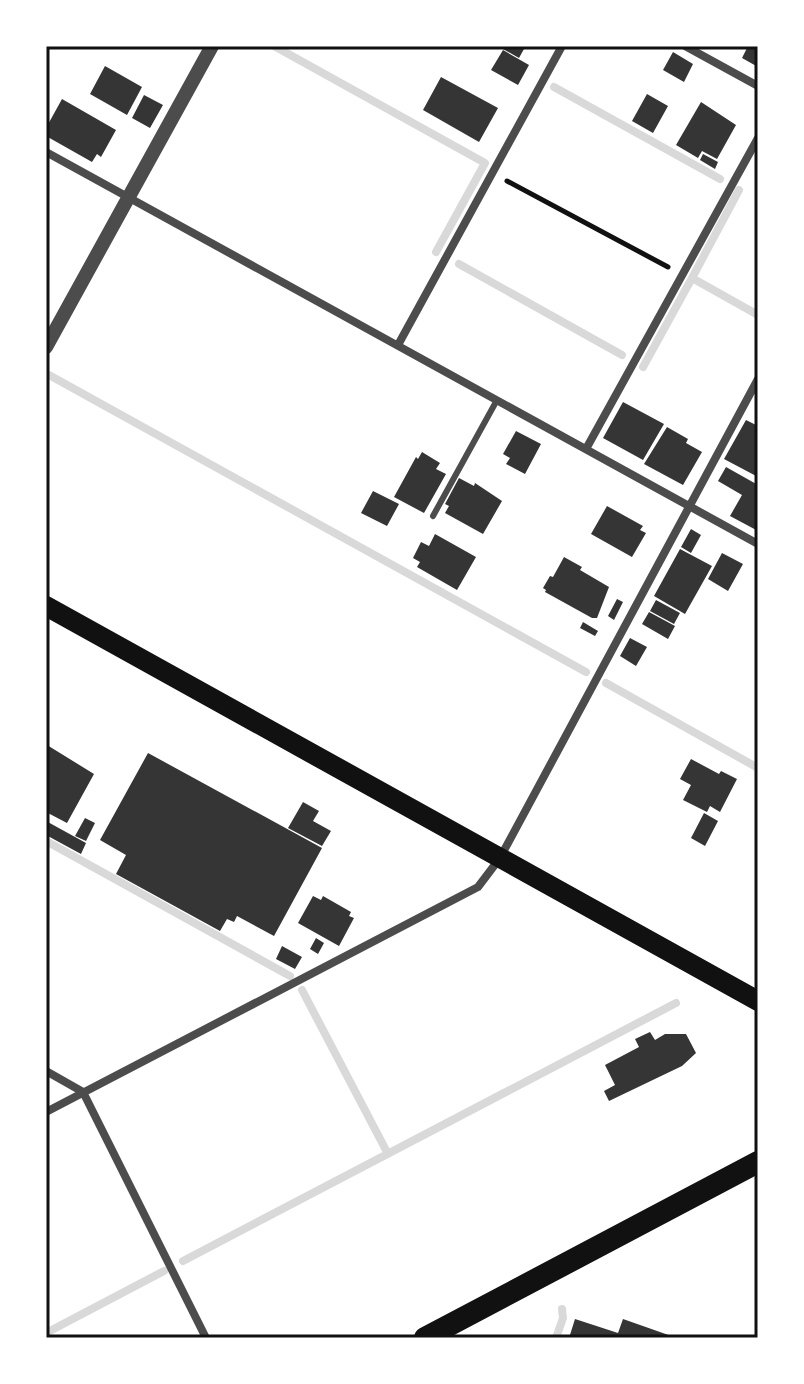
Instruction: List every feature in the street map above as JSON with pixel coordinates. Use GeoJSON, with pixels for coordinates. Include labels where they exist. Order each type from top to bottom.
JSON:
{"type":"FeatureCollection","features":[{"type":"Feature","properties":{"kind":"highway"},"geometry":{"type":"LineString","coordinates":[[425,1338],[758,1162]]}},
{"type":"Feature","properties":{"kind":"main road"},"geometry":{"type":"LineString","coordinates":[[46,606],[758,1001]]}},
{"type":"Feature","properties":{"kind":"street"},"geometry":{"type":"LineString","coordinates":[[46,347],[212,46]]}},
{"type":"Feature","properties":{"kind":"street"},"geometry":{"type":"LineString","coordinates":[[398,345],[562,46]]}},
{"type":"Feature","properties":{"kind":"street"},"geometry":{"type":"LineString","coordinates":[[685,46],[758,86]]}},
{"type":"Feature","properties":{"kind":"street"},"geometry":{"type":"LineString","coordinates":[[586,449],[758,138]]}},
{"type":"Feature","properties":{"kind":"street"},"geometry":{"type":"LineString","coordinates":[[46,152],[758,544]]}},
{"type":"Feature","properties":{"kind":"street"},"geometry":{"type":"LineString","coordinates":[[46,1112],[478,887],[500,858],[758,379]]}},
{"type":"Feature","properties":{"kind":"street"},"geometry":{"type":"LineString","coordinates":[[46,1071],[83,1092],[206,1338]]}},
{"type":"Feature","properties":{"kind":"lane"},"geometry":{"type":"LineString","coordinates":[[433,516],[497,400]]}},
{"type":"Feature","properties":{"kind":"path"},"geometry":{"type":"LineString","coordinates":[[492,173],[683,275]]}},
{"type":"Feature","properties":{"kind":"building"},"geometry":{"type":"Polygon","coordinates":[[[505,46],[524,49],[519,58],[503,49],[505,46]]]}},
{"type":"Feature","properties":{"kind":"building"},"geometry":{"type":"Polygon","coordinates":[[[748,46],[758,46],[758,67],[742,58],[748,46]]]}},
{"type":"Feature","properties":{"kind":"building"},"geometry":{"type":"Polygon","coordinates":[[[503,50],[529,65],[518,85],[491,70],[503,50]]]}},
{"type":"Feature","properties":{"kind":"building"},"geometry":{"type":"Polygon","coordinates":[[[673,52],[693,64],[684,82],[663,70],[673,52]]]}},
{"type":"Feature","properties":{"kind":"building"},"geometry":{"type":"Polygon","coordinates":[[[105,66],[142,87],[127,115],[90,94],[105,66]]]}},
{"type":"Feature","properties":{"kind":"building"},"geometry":{"type":"Polygon","coordinates":[[[441,77],[498,108],[479,142],[423,110],[441,77]]]}},
{"type":"Feature","properties":{"kind":"building"},"geometry":{"type":"Polygon","coordinates":[[[647,94],[668,106],[653,133],[632,121],[647,94]]]}},
{"type":"Feature","properties":{"kind":"building"},"geometry":{"type":"Polygon","coordinates":[[[144,95],[163,105],[150,128],[132,118],[144,95]]]}},
{"type":"Feature","properties":{"kind":"building"},"geometry":{"type":"Polygon","coordinates":[[[62,99],[116,130],[101,157],[97,154],[92,162],[46,136],[46,128],[62,99]]]}},
{"type":"Feature","properties":{"kind":"building"},"geometry":{"type":"Polygon","coordinates":[[[701,102],[736,125],[717,159],[702,151],[698,158],[676,145],[701,102]]]}},
{"type":"Feature","properties":{"kind":"building"},"geometry":{"type":"Polygon","coordinates":[[[703,154],[718,162],[715,169],[700,160],[703,154]]]}},
{"type":"Feature","properties":{"kind":"building"},"geometry":{"type":"Polygon","coordinates":[[[623,402],[664,424],[643,460],[603,438],[623,402]]]}},
{"type":"Feature","properties":{"kind":"building"},"geometry":{"type":"Polygon","coordinates":[[[746,420],[758,426],[758,477],[724,459],[746,420]]]}},
{"type":"Feature","properties":{"kind":"building"},"geometry":{"type":"Polygon","coordinates":[[[667,427],[688,439],[686,443],[702,452],[683,485],[644,464],[667,427]]]}},
{"type":"Feature","properties":{"kind":"building"},"geometry":{"type":"Polygon","coordinates":[[[516,431],[541,444],[525,474],[506,464],[510,458],[503,454],[516,431]]]}},
{"type":"Feature","properties":{"kind":"building"},"geometry":{"type":"Polygon","coordinates":[[[422,452],[440,463],[436,469],[446,474],[424,513],[394,497],[416,457],[418,459],[422,452]]]}},
{"type":"Feature","properties":{"kind":"building"},"geometry":{"type":"Polygon","coordinates":[[[726,467],[758,485],[758,531],[730,516],[742,495],[718,481],[726,467]]]}},
{"type":"Feature","properties":{"kind":"building"},"geometry":{"type":"Polygon","coordinates":[[[459,478],[474,486],[475,483],[502,501],[483,534],[445,513],[449,506],[445,504],[459,478]]]}},
{"type":"Feature","properties":{"kind":"building"},"geometry":{"type":"Polygon","coordinates":[[[373,491],[399,504],[387,526],[361,513],[373,491]]]}},
{"type":"Feature","properties":{"kind":"building"},"geometry":{"type":"Polygon","coordinates":[[[607,506],[643,526],[640,530],[646,533],[632,557],[591,534],[607,506]]]}},
{"type":"Feature","properties":{"kind":"building"},"geometry":{"type":"Polygon","coordinates":[[[691,529],[701,535],[691,553],[681,547],[691,529]]]}},
{"type":"Feature","properties":{"kind":"building"},"geometry":{"type":"Polygon","coordinates":[[[435,534],[476,557],[457,590],[417,567],[420,562],[413,558],[421,542],[429,546],[435,534]]]}},
{"type":"Feature","properties":{"kind":"building"},"geometry":{"type":"Polygon","coordinates":[[[680,549],[712,566],[685,614],[654,596],[680,549]]]}},
{"type":"Feature","properties":{"kind":"building"},"geometry":{"type":"Polygon","coordinates":[[[722,553],[743,564],[728,591],[708,579],[722,553]]]}},
{"type":"Feature","properties":{"kind":"building"},"geometry":{"type":"Polygon","coordinates":[[[564,557],[609,587],[597,618],[545,592],[543,588],[564,557]]]}},
{"type":"Feature","properties":{"kind":"building"},"geometry":{"type":"Polygon","coordinates":[[[617,599],[623,602],[614,620],[608,616],[617,599]]]}},
{"type":"Feature","properties":{"kind":"building"},"geometry":{"type":"Polygon","coordinates":[[[656,600],[680,613],[674,624],[650,611],[656,600]]]}},
{"type":"Feature","properties":{"kind":"building"},"geometry":{"type":"Polygon","coordinates":[[[649,612],[675,626],[668,639],[642,624],[649,612]]]}},
{"type":"Feature","properties":{"kind":"building"},"geometry":{"type":"Polygon","coordinates":[[[583,622],[598,631],[595,636],[580,628],[583,622]]]}},
{"type":"Feature","properties":{"kind":"building"},"geometry":{"type":"Polygon","coordinates":[[[630,638],[647,647],[636,666],[620,656],[630,638]]]}},
{"type":"Feature","properties":{"kind":"building"},"geometry":{"type":"Polygon","coordinates":[[[47,745],[94,774],[67,823],[46,812],[47,745]]]}},
{"type":"Feature","properties":{"kind":"building"},"geometry":{"type":"Polygon","coordinates":[[[148,753],[322,848],[274,936],[237,916],[234,922],[227,919],[220,931],[116,874],[126,855],[100,840],[148,753]]]}},
{"type":"Feature","properties":{"kind":"building"},"geometry":{"type":"Polygon","coordinates":[[[691,759],[719,774],[721,771],[737,779],[720,812],[710,806],[707,812],[683,800],[691,785],[680,779],[691,759]]]}},
{"type":"Feature","properties":{"kind":"building"},"geometry":{"type":"Polygon","coordinates":[[[303,802],[319,811],[313,821],[331,831],[322,846],[288,828],[303,802]]]}},
{"type":"Feature","properties":{"kind":"building"},"geometry":{"type":"Polygon","coordinates":[[[704,813],[718,821],[705,846],[691,838],[704,813]]]}},
{"type":"Feature","properties":{"kind":"building"},"geometry":{"type":"Polygon","coordinates":[[[85,818],[95,823],[86,841],[75,836],[85,818]]]}},
{"type":"Feature","properties":{"kind":"building"},"geometry":{"type":"Polygon","coordinates":[[[46,821],[86,843],[81,854],[46,835],[46,821]]]}},
{"type":"Feature","properties":{"kind":"building"},"geometry":{"type":"Polygon","coordinates":[[[313,896],[321,900],[323,896],[351,912],[349,916],[354,918],[339,946],[298,923],[313,896]]]}},
{"type":"Feature","properties":{"kind":"building"},"geometry":{"type":"Polygon","coordinates":[[[316,938],[324,943],[318,954],[310,949],[316,938]]]}},
{"type":"Feature","properties":{"kind":"building"},"geometry":{"type":"Polygon","coordinates":[[[282,946],[302,957],[295,969],[276,959],[282,946]]]}},
{"type":"Feature","properties":{"kind":"building"},"geometry":{"type":"Polygon","coordinates":[[[650,1032],[655,1040],[665,1034],[686,1034],[696,1053],[682,1066],[609,1101],[604,1091],[615,1085],[605,1065],[639,1047],[635,1039],[650,1032]]]}},
{"type":"Feature","properties":{"kind":"building"},"geometry":{"type":"Polygon","coordinates":[[[575,1319],[618,1333],[623,1319],[677,1338],[569,1338],[575,1319]]]}},
{"type":"Feature","properties":{"kind":"waterway"},"geometry":{"type":"LineString","coordinates":[[274,46],[485,163],[436,252]]}},
{"type":"Feature","properties":{"kind":"waterway"},"geometry":{"type":"LineString","coordinates":[[554,87],[720,179]]}},
{"type":"Feature","properties":{"kind":"waterway"},"geometry":{"type":"LineString","coordinates":[[692,278],[739,190]]}},
{"type":"Feature","properties":{"kind":"waterway"},"geometry":{"type":"LineString","coordinates":[[459,264],[622,355]]}},
{"type":"Feature","properties":{"kind":"waterway"},"geometry":{"type":"LineString","coordinates":[[643,367],[692,278],[758,315]]}},
{"type":"Feature","properties":{"kind":"waterway"},"geometry":{"type":"LineString","coordinates":[[49,375],[586,672]]}},
{"type":"Feature","properties":{"kind":"waterway"},"geometry":{"type":"LineString","coordinates":[[606,683],[758,768]]}},
{"type":"Feature","properties":{"kind":"waterway"},"geometry":{"type":"LineString","coordinates":[[46,841],[290,976]]}},
{"type":"Feature","properties":{"kind":"waterway"},"geometry":{"type":"LineString","coordinates":[[302,990],[388,1154]]}},
{"type":"Feature","properties":{"kind":"waterway"},"geometry":{"type":"LineString","coordinates":[[183,1261],[676,1003]]}},
{"type":"Feature","properties":{"kind":"waterway"},"geometry":{"type":"LineString","coordinates":[[46,1333],[164,1271]]}},
{"type":"Feature","properties":{"kind":"waterway"},"geometry":{"type":"LineString","coordinates":[[556,1338],[563,1318],[562,1309]]}}]}
